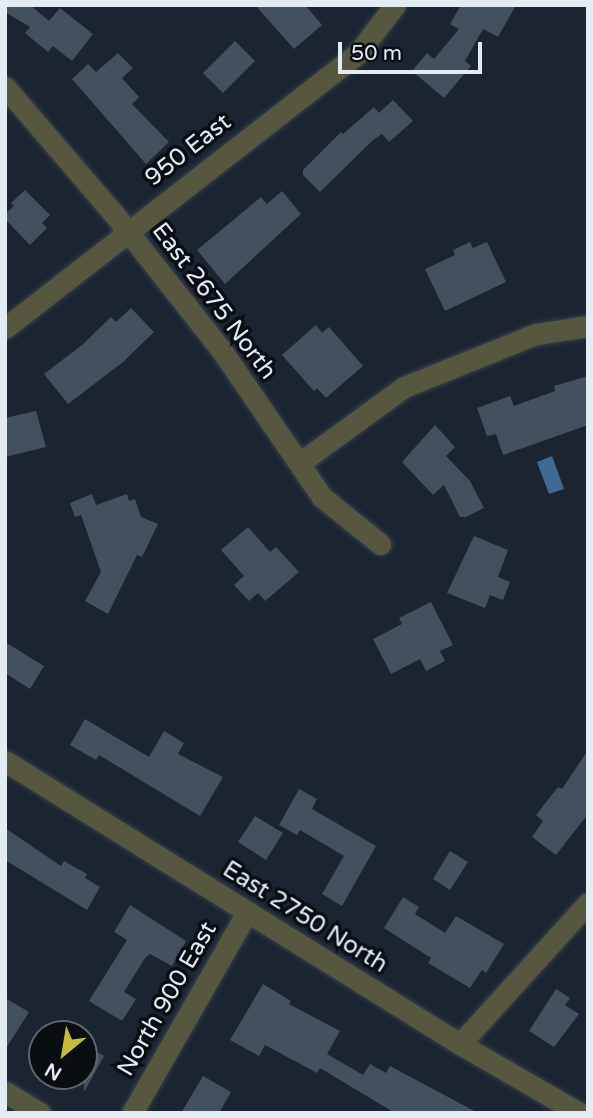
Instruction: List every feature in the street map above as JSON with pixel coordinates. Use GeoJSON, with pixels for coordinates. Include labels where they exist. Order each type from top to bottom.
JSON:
{"type":"FeatureCollection","features":[{"type":"Feature","properties":{"kind":"street","name":"950 East"},"geometry":{"type":"LineString","coordinates":[[5,328],[358,52],[395,5]]}},
{"type":"Feature","properties":{"kind":"street","name":"East 2675 North"},"geometry":{"type":"LineString","coordinates":[[5,88],[127,230],[220,348],[301,462],[322,497],[380,544]]}},
{"type":"Feature","properties":{"kind":"street"},"geometry":{"type":"LineString","coordinates":[[301,462],[404,387],[536,334],[588,326]]}},
{"type":"Feature","properties":{"kind":"street","name":"East 2750 North"},"geometry":{"type":"LineString","coordinates":[[5,761],[460,1044],[579,1113]]}},
{"type":"Feature","properties":{"kind":"street"},"geometry":{"type":"LineString","coordinates":[[460,1044],[588,903]]}},
{"type":"Feature","properties":{"kind":"street","name":"North 900 East"},"geometry":{"type":"LineString","coordinates":[[132,1113],[247,912]]}},
{"type":"Feature","properties":{"kind":"street"},"geometry":{"type":"LineString","coordinates":[[5,1092],[40,1113]]}},
{"type":"Feature","properties":{"kind":"water"},"geometry":{"type":"Polygon","coordinates":[[[552,456],[564,489],[549,494],[537,462],[552,456]]]}},
{"type":"Feature","properties":{"kind":"building"},"geometry":{"type":"Polygon","coordinates":[[[5,5],[30,5],[49,21],[60,8],[93,34],[72,61],[53,46],[48,52],[25,33],[30,27],[5,12],[5,5]]]}},
{"type":"Feature","properties":{"kind":"building"},"geometry":{"type":"Polygon","coordinates":[[[255,5],[305,5],[322,25],[294,49],[255,5]]]}},
{"type":"Feature","properties":{"kind":"building"},"geometry":{"type":"Polygon","coordinates":[[[461,5],[516,5],[498,37],[483,29],[465,61],[471,66],[444,98],[412,71],[427,53],[434,59],[459,29],[450,24],[461,5]]]}},
{"type":"Feature","properties":{"kind":"building"},"geometry":{"type":"Polygon","coordinates":[[[235,41],[255,61],[223,93],[203,73],[235,41]]]}},
{"type":"Feature","properties":{"kind":"building"},"geometry":{"type":"Polygon","coordinates":[[[118,53],[133,68],[122,78],[139,97],[132,104],[169,142],[146,164],[72,79],[88,64],[96,72],[118,53]]]}},
{"type":"Feature","properties":{"kind":"building"},"geometry":{"type":"Polygon","coordinates":[[[393,100],[413,121],[389,142],[382,134],[373,140],[320,192],[303,175],[303,170],[341,132],[343,134],[374,107],[379,113],[393,100]]]}},
{"type":"Feature","properties":{"kind":"building"},"geometry":{"type":"Polygon","coordinates":[[[25,190],[50,215],[42,223],[47,228],[30,245],[5,219],[5,214],[14,206],[11,203],[25,190]]]}},
{"type":"Feature","properties":{"kind":"building"},"geometry":{"type":"Polygon","coordinates":[[[282,191],[301,214],[225,284],[197,250],[261,197],[267,204],[282,191]]]}},
{"type":"Feature","properties":{"kind":"building"},"geometry":{"type":"Polygon","coordinates":[[[470,242],[473,248],[487,242],[506,282],[445,311],[425,269],[455,255],[453,250],[470,242]]]}},
{"type":"Feature","properties":{"kind":"building"},"geometry":{"type":"Polygon","coordinates":[[[131,308],[154,332],[123,362],[68,404],[44,374],[82,345],[111,317],[116,322],[131,308]]]}},
{"type":"Feature","properties":{"kind":"building"},"geometry":{"type":"Polygon","coordinates":[[[316,325],[322,333],[329,327],[363,366],[326,398],[317,388],[314,391],[282,355],[316,325]]]}},
{"type":"Feature","properties":{"kind":"building"},"geometry":{"type":"Polygon","coordinates":[[[588,376],[588,425],[503,455],[496,434],[487,436],[477,408],[510,396],[514,406],[555,391],[554,386],[588,376]]]}},
{"type":"Feature","properties":{"kind":"building"},"geometry":{"type":"Polygon","coordinates":[[[36,411],[46,447],[5,457],[5,418],[36,411]]]}},
{"type":"Feature","properties":{"kind":"building"},"geometry":{"type":"Polygon","coordinates":[[[435,425],[455,447],[446,456],[470,481],[484,508],[466,517],[460,517],[444,485],[433,495],[402,462],[435,425]]]}},
{"type":"Feature","properties":{"kind":"building"},"geometry":{"type":"Polygon","coordinates":[[[92,494],[96,505],[127,494],[129,501],[135,499],[141,517],[158,524],[142,557],[137,555],[108,614],[85,601],[101,572],[81,515],[75,517],[70,503],[92,494]]]}},
{"type":"Feature","properties":{"kind":"building"},"geometry":{"type":"Polygon","coordinates":[[[248,527],[270,552],[276,547],[299,572],[265,601],[258,593],[249,601],[234,585],[244,576],[221,550],[248,527]]]}},
{"type":"Feature","properties":{"kind":"building"},"geometry":{"type":"Polygon","coordinates":[[[474,536],[508,550],[498,577],[510,582],[503,600],[490,595],[485,608],[447,593],[474,536]]]}},
{"type":"Feature","properties":{"kind":"building"},"geometry":{"type":"Polygon","coordinates":[[[431,602],[453,645],[440,651],[445,661],[426,671],[420,659],[391,674],[373,639],[402,624],[399,618],[431,602]]]}},
{"type":"Feature","properties":{"kind":"building"},"geometry":{"type":"Polygon","coordinates":[[[5,642],[44,666],[30,689],[5,673],[5,642]]]}},
{"type":"Feature","properties":{"kind":"building"},"geometry":{"type":"Polygon","coordinates":[[[85,719],[149,757],[164,731],[184,743],[178,754],[223,777],[200,816],[99,755],[96,760],[70,745],[85,719]]]}},
{"type":"Feature","properties":{"kind":"building"},"geometry":{"type":"Polygon","coordinates":[[[588,750],[588,814],[556,855],[532,837],[543,821],[536,815],[558,787],[562,789],[588,750]]]}},
{"type":"Feature","properties":{"kind":"building"},"geometry":{"type":"Polygon","coordinates":[[[299,789],[317,799],[312,809],[376,846],[342,906],[322,894],[344,856],[300,830],[297,835],[279,825],[299,789]]]}},
{"type":"Feature","properties":{"kind":"building"},"geometry":{"type":"Polygon","coordinates":[[[255,816],[283,833],[266,860],[238,842],[255,816]]]}},
{"type":"Feature","properties":{"kind":"building"},"geometry":{"type":"Polygon","coordinates":[[[5,828],[61,866],[64,861],[87,874],[85,878],[100,887],[87,910],[5,860],[5,828]]]}},
{"type":"Feature","properties":{"kind":"building"},"geometry":{"type":"Polygon","coordinates":[[[450,851],[468,862],[450,890],[433,879],[450,851]]]}},
{"type":"Feature","properties":{"kind":"building"},"geometry":{"type":"Polygon","coordinates":[[[403,897],[419,907],[415,914],[445,933],[456,916],[504,944],[486,973],[482,970],[470,988],[428,963],[431,958],[384,928],[403,897]]]}},
{"type":"Feature","properties":{"kind":"building"},"geometry":{"type":"Polygon","coordinates":[[[130,905],[186,941],[172,966],[150,954],[145,958],[124,992],[136,999],[122,1021],[89,1001],[127,940],[114,932],[130,905]]]}},
{"type":"Feature","properties":{"kind":"building"},"geometry":{"type":"Polygon","coordinates":[[[263,984],[291,1001],[289,1004],[340,1031],[327,1054],[363,1075],[370,1064],[386,1073],[390,1066],[478,1113],[395,1113],[320,1068],[317,1073],[265,1045],[259,1056],[230,1040],[263,984]]]}},
{"type":"Feature","properties":{"kind":"building"},"geometry":{"type":"Polygon","coordinates":[[[556,989],[570,998],[565,1005],[579,1014],[554,1047],[529,1031],[556,989]]]}},
{"type":"Feature","properties":{"kind":"building"},"geometry":{"type":"Polygon","coordinates":[[[5,998],[29,1012],[5,1050],[5,998]]]}},
{"type":"Feature","properties":{"kind":"building"},"geometry":{"type":"Polygon","coordinates":[[[98,1052],[104,1056],[98,1067],[98,1052]]]}},
{"type":"Feature","properties":{"kind":"building"},"geometry":{"type":"Polygon","coordinates":[[[203,1076],[231,1092],[219,1113],[181,1113],[203,1076]]]}}]}
